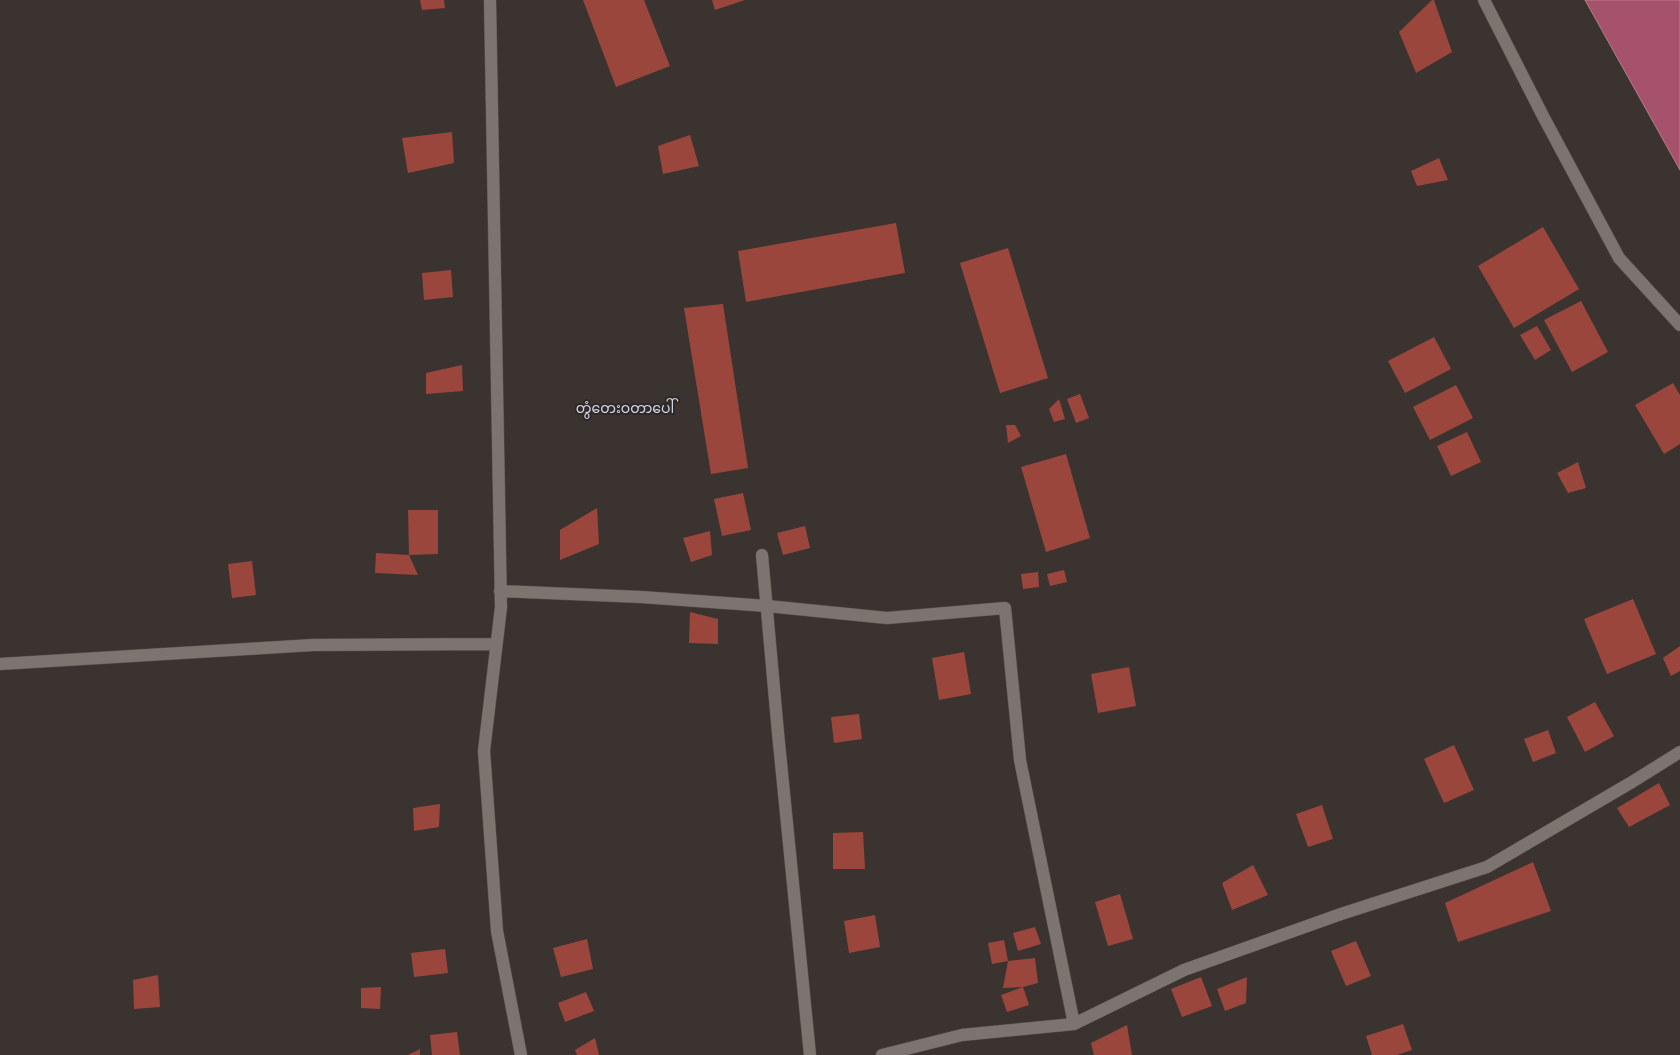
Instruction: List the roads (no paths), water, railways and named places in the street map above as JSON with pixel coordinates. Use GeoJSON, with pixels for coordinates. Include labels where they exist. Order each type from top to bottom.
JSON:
{"type":"FeatureCollection","features":[{"type":"Feature","properties":{"kind":"street"},"geometry":{"type":"LineString","coordinates":[[490,0],[501,607],[484,751],[497,931],[521,1055]]}},
{"type":"Feature","properties":{"kind":"street"},"geometry":{"type":"LineString","coordinates":[[1484,0],[1543,116],[1620,258],[1680,325]]}},
{"type":"Feature","properties":{"kind":"street"},"geometry":{"type":"LineString","coordinates":[[762,555],[810,1055]]}},
{"type":"Feature","properties":{"kind":"street"},"geometry":{"type":"LineString","coordinates":[[500,592],[641,597],[767,606],[887,618],[1005,608],[1020,760],[1074,1024]]}},
{"type":"Feature","properties":{"kind":"street"},"geometry":{"type":"LineString","coordinates":[[0,664],[313,645],[496,644]]}},
{"type":"Feature","properties":{"kind":"street"},"geometry":{"type":"LineString","coordinates":[[882,1055],[962,1035],[1074,1024],[1184,970],[1341,914],[1487,867],[1632,782],[1680,752]]}},
{"type":"Feature","properties":{"kind":"district","name":"တွံတေးဝတာပေါ်"},"geometry":{"type":"Point","coordinates":[625,409]}}]}
